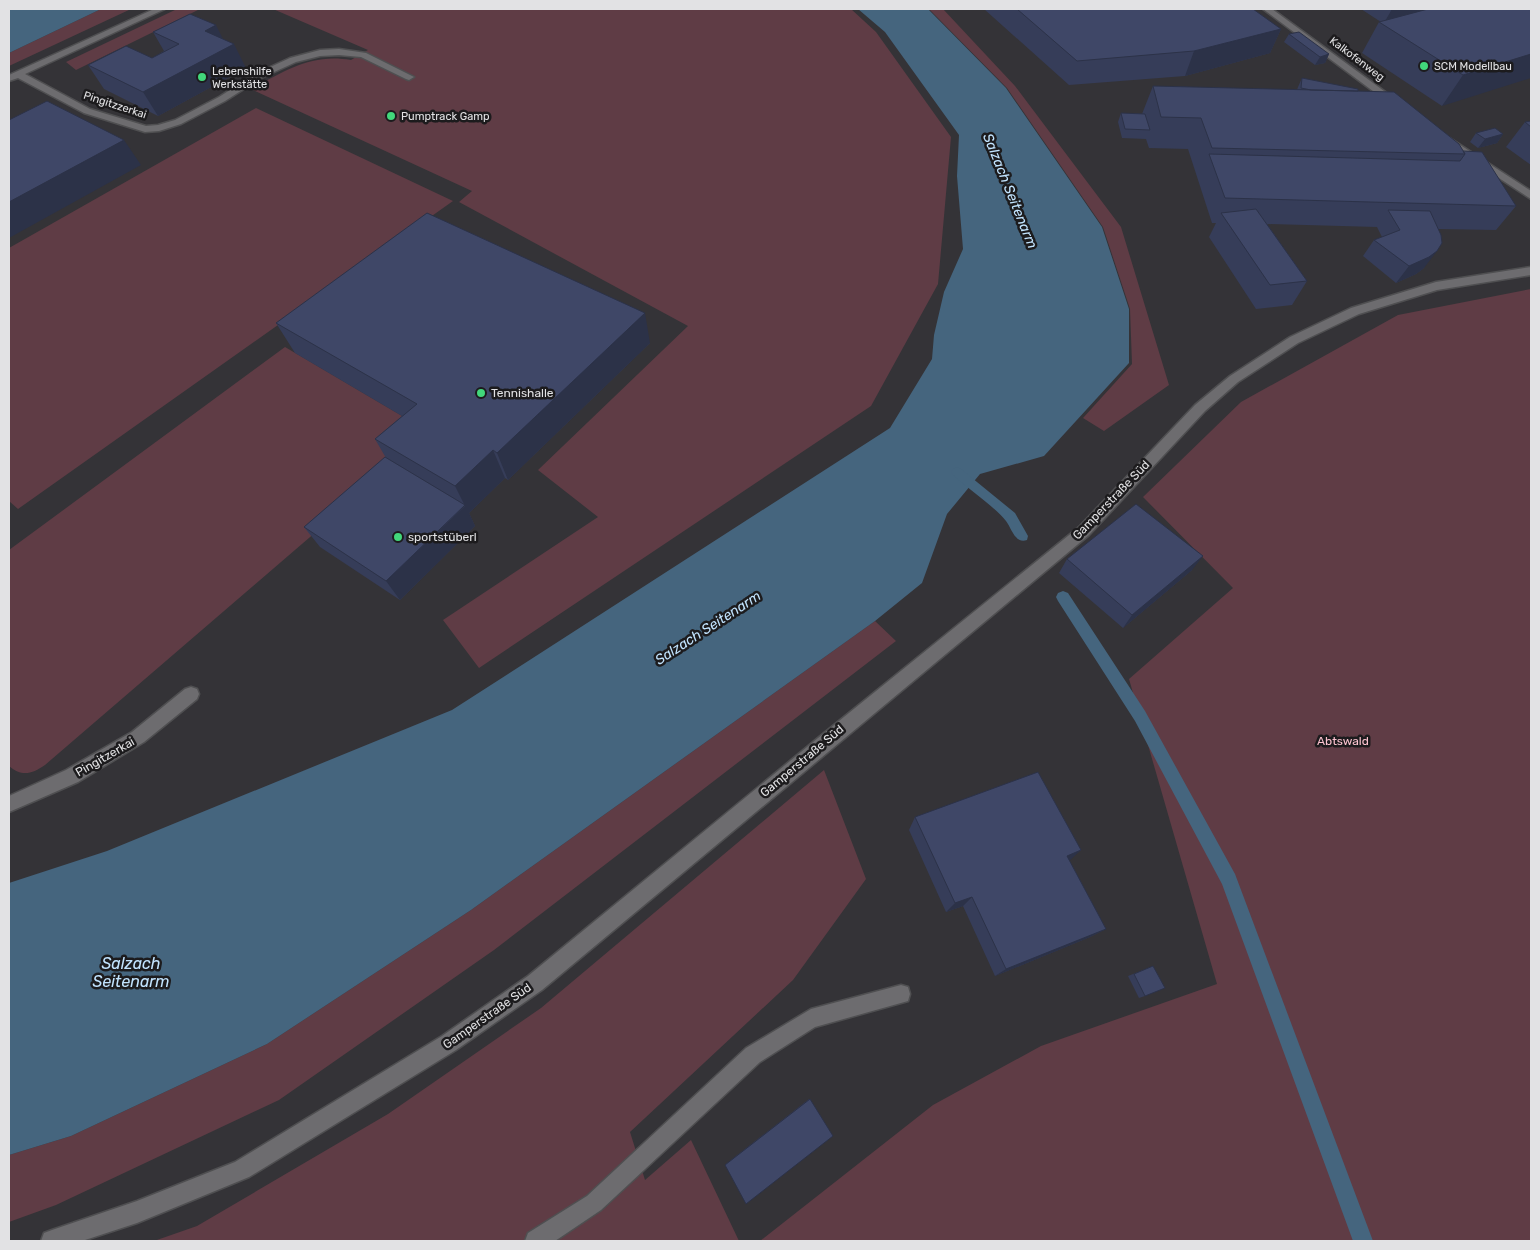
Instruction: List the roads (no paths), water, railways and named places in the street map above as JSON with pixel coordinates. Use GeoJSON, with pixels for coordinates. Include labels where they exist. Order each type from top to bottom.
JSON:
{"type":"FeatureCollection","features":[{"type":"Feature","properties":{"kind":"street"},"geometry":{"type":"LineString","coordinates":[[9,78],[161,9]]}},
{"type":"Feature","properties":{"kind":"street","name":"Kalkofenweg"},"geometry":{"type":"LineString","coordinates":[[1267,9],[1408,112]]}},
{"type":"Feature","properties":{"kind":"street","name":"Pingitzzerkai"},"geometry":{"type":"LineString","coordinates":[[18,74],[87,111],[145,129],[159,128],[178,122],[222,99],[258,76],[293,60],[320,54],[339,52],[363,55],[409,77]]}},
{"type":"Feature","properties":{"kind":"street"},"geometry":{"type":"LineString","coordinates":[[1438,133],[1531,196]]}},
{"type":"Feature","properties":{"kind":"street","name":"Gamperstraße Süd"},"geometry":{"type":"LineString","coordinates":[[52,1241],[137,1212],[242,1170],[449,1043],[535,983],[824,743],[1084,531],[1200,408],[1240,375],[1294,340],[1355,311],[1436,286],[1531,271]]}},
{"type":"Feature","properties":{"kind":"street","name":"Pingitzerkai"},"geometry":{"type":"LineString","coordinates":[[9,804],[72,776],[138,737],[191,694]]}},
{"type":"Feature","properties":{"kind":"street"},"geometry":{"type":"LineString","coordinates":[[536,1241],[594,1203],[753,1055],[811,1019],[901,994]]}},
{"type":"Feature","properties":{"kind":"water"},"geometry":{"type":"Polygon","coordinates":[[[9,9],[101,9],[9,53],[9,9]]]}},
{"type":"Feature","properties":{"kind":"water","name":"Salzach Seitenarm"},"geometry":{"type":"Polygon","coordinates":[[[858,9],[928,9],[1006,88],[1102,227],[1129,309],[1129,363],[1044,456],[980,474],[947,514],[922,583],[875,621],[471,910],[267,1044],[71,1136],[9,1155],[9,883],[107,851],[452,710],[890,428],[932,359],[934,335],[944,292],[963,249],[957,176],[959,135],[885,32],[858,9]]]}},
{"type":"Feature","properties":{"kind":"waterway"},"geometry":{"type":"LineString","coordinates":[[957,472],[1010,517],[1022,536]]}},
{"type":"Feature","properties":{"kind":"waterway"},"geometry":{"type":"LineString","coordinates":[[1063,597],[1140,716],[1229,880],[1363,1241]]}},
{"type":"Feature","properties":{"kind":"place","name":"SCM Modellbau"},"geometry":{"type":"Point","coordinates":[1424,66]}},
{"type":"Feature","properties":{"kind":"place","name":"Lebenshilfe Werkstätte"},"geometry":{"type":"Point","coordinates":[202,77]}},
{"type":"Feature","properties":{"kind":"place","name":"Pumptrack Gamp"},"geometry":{"type":"Point","coordinates":[391,116]}},
{"type":"Feature","properties":{"kind":"place","name":"Tennishalle"},"geometry":{"type":"Point","coordinates":[481,393]}},
{"type":"Feature","properties":{"kind":"place","name":"sportstüberl"},"geometry":{"type":"Point","coordinates":[398,537]}},
{"type":"Feature","properties":{"kind":"park label","name":"Abtswald"},"geometry":{"type":"Point","coordinates":[1343,741]}}]}
